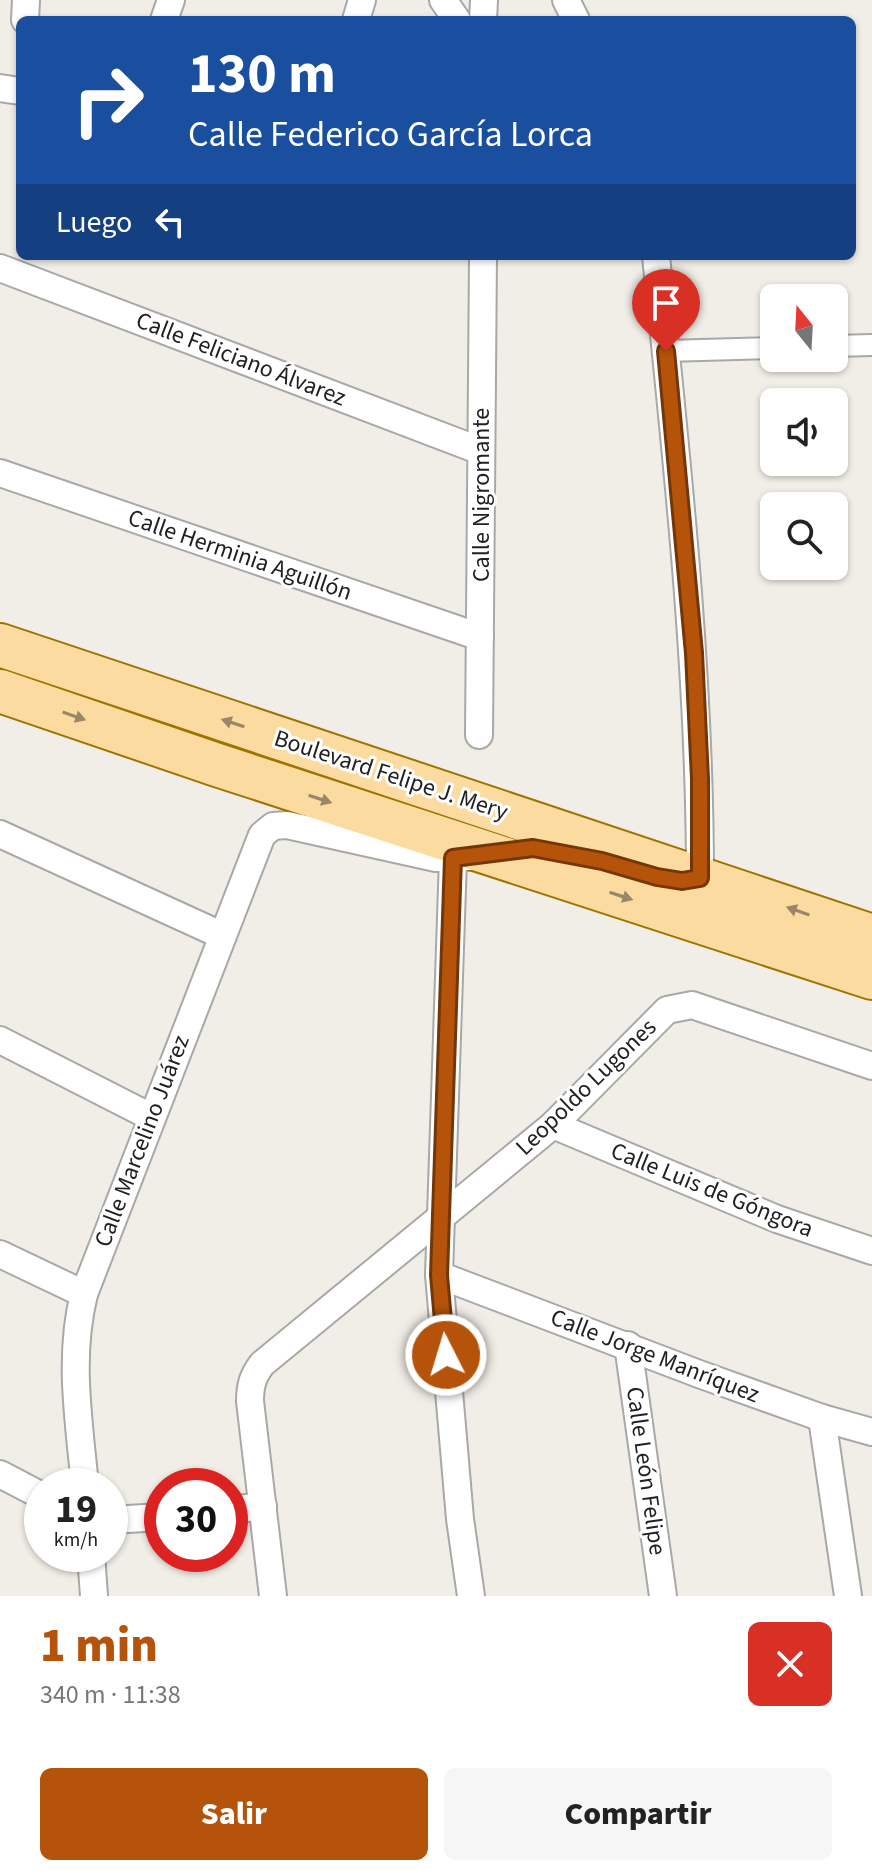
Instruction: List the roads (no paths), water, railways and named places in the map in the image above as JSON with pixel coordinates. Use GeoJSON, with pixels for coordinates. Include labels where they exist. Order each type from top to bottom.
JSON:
{"type":"FeatureCollection","features":[{"type":"Feature","properties":{"kind":"main road","name":"Boulevard Felipe J. Mery"},"geometry":{"type":"LineString","coordinates":[[0,645],[872,936]]}},
{"type":"Feature","properties":{"kind":"main road","name":"Boulevard Felipe J. Mery"},"geometry":{"type":"LineString","coordinates":[[0,691],[470,855],[872,978]]}},
{"type":"Feature","properties":{"kind":"street","name":"Calle Nigromante"},"geometry":{"type":"LineString","coordinates":[[479,735],[482,260]]}},
{"type":"Feature","properties":{"kind":"street"},"geometry":{"type":"LineString","coordinates":[[471,1596],[460,1519],[439,1275],[470,855],[533,848],[602,861],[657,877],[682,881],[700,878],[700,779],[694,653],[656,260]]}},
{"type":"Feature","properties":{"kind":"street","name":"Calle Feliciano Álvarez"},"geometry":{"type":"LineString","coordinates":[[0,268],[481,451]]}},
{"type":"Feature","properties":{"kind":"street"},"geometry":{"type":"LineString","coordinates":[[848,346],[872,345]]}},
{"type":"Feature","properties":{"kind":"street"},"geometry":{"type":"LineString","coordinates":[[666,351],[760,348]]}},
{"type":"Feature","properties":{"kind":"street","name":"Calle Herminia Aguillón"},"geometry":{"type":"LineString","coordinates":[[0,473],[480,637]]}},
{"type":"Feature","properties":{"kind":"street","name":"Calle Marcelino Juárez"},"geometry":{"type":"LineString","coordinates":[[83,1468],[74,1345],[84,1294],[262,835],[273,826],[287,825],[436,858],[470,855]]}},
{"type":"Feature","properties":{"kind":"street"},"geometry":{"type":"LineString","coordinates":[[0,834],[221,935]]}},
{"type":"Feature","properties":{"kind":"street","name":"Leopoldo Lugones"},"geometry":{"type":"LineString","coordinates":[[263,1506],[250,1401],[254,1375],[262,1364],[553,1125],[657,1019],[679,1006],[692,1005],[872,1066]]}},
{"type":"Feature","properties":{"kind":"street"},"geometry":{"type":"LineString","coordinates":[[0,1040],[151,1117]]}},
{"type":"Feature","properties":{"kind":"street","name":"Calle Luis de Góngora"},"geometry":{"type":"LineString","coordinates":[[553,1125],[777,1219],[872,1251]]}},
{"type":"Feature","properties":{"kind":"street"},"geometry":{"type":"LineString","coordinates":[[0,1254],[84,1294]]}},
{"type":"Feature","properties":{"kind":"street","name":"Calle Jorge Manríquez"},"geometry":{"type":"LineString","coordinates":[[439,1275],[699,1374],[822,1418],[872,1432]]}},
{"type":"Feature","properties":{"kind":"street","name":"Calle León Felipe"},"geometry":{"type":"LineString","coordinates":[[628,1345],[663,1596]]}},
{"type":"Feature","properties":{"kind":"street"},"geometry":{"type":"LineString","coordinates":[[822,1418],[848,1596]]}},
{"type":"Feature","properties":{"kind":"street"},"geometry":{"type":"LineString","coordinates":[[0,1474],[24,1487]]}},
{"type":"Feature","properties":{"kind":"street"},"geometry":{"type":"LineString","coordinates":[[248,1508],[263,1506],[273,1596]]}},
{"type":"Feature","properties":{"kind":"street"},"geometry":{"type":"LineString","coordinates":[[92,1572],[94,1596]]}}]}
